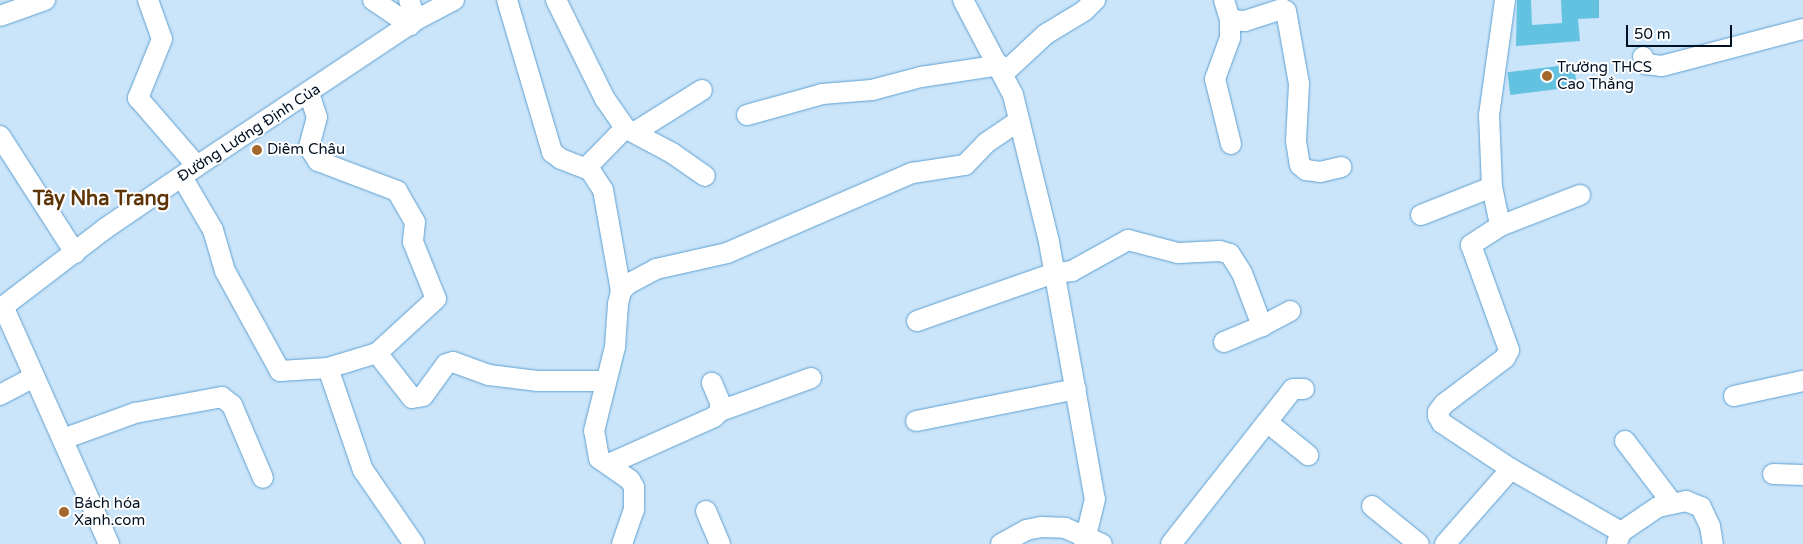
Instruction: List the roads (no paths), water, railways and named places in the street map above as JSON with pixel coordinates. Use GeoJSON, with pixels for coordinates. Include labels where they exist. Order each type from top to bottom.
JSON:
{"type":"FeatureCollection","features":[{"type":"Feature","properties":{"kind":"street"},"geometry":{"type":"LineString","coordinates":[[0,16],[45,0]]}},
{"type":"Feature","properties":{"kind":"street"},"geometry":{"type":"LineString","coordinates":[[148,0],[162,39],[138,98],[189,171],[213,230],[225,271],[280,370],[328,368],[377,353],[436,299],[413,242],[415,222],[396,191],[318,161],[308,147],[317,117],[309,94]]}},
{"type":"Feature","properties":{"kind":"street"},"geometry":{"type":"LineString","coordinates":[[373,0],[413,22]]}},
{"type":"Feature","properties":{"kind":"street"},"geometry":{"type":"LineString","coordinates":[[410,0],[413,22]]}},
{"type":"Feature","properties":{"kind":"street","name":"Đường Lương Định Của"},"geometry":{"type":"LineString","coordinates":[[2,308],[75,254],[106,228],[189,171],[309,94],[413,22],[454,0]]}},
{"type":"Feature","properties":{"kind":"street"},"geometry":{"type":"LineString","coordinates":[[507,0],[552,152],[568,162],[587,167],[599,182],[608,204],[625,287],[614,325],[612,365],[605,381],[594,431],[600,458],[630,480],[634,487],[634,510],[622,544]]}},
{"type":"Feature","properties":{"kind":"street"},"geometry":{"type":"LineString","coordinates":[[556,0],[606,99],[630,130],[705,176]]}},
{"type":"Feature","properties":{"kind":"street"},"geometry":{"type":"LineString","coordinates":[[964,0],[1002,69],[1019,121],[1054,273],[1095,499],[1091,542],[1065,528],[1041,527],[1026,530],[1001,544]]}},
{"type":"Feature","properties":{"kind":"street"},"geometry":{"type":"LineString","coordinates":[[747,115],[822,94],[872,90],[920,77],[1002,69],[1046,34],[1084,11],[1094,0]]}},
{"type":"Feature","properties":{"kind":"street"},"geometry":{"type":"LineString","coordinates":[[1224,0],[1230,20],[1230,38],[1215,79],[1231,144]]}},
{"type":"Feature","properties":{"kind":"street"},"geometry":{"type":"LineString","coordinates":[[1500,226],[1492,187],[1489,115],[1505,0]]}},
{"type":"Feature","properties":{"kind":"street"},"geometry":{"type":"LineString","coordinates":[[1230,20],[1245,21],[1282,9],[1286,11],[1299,84],[1296,141],[1300,165],[1306,170],[1320,172],[1341,167]]}},
{"type":"Feature","properties":{"kind":"street"},"geometry":{"type":"LineString","coordinates":[[1643,57],[1646,64],[1662,66],[1803,29]]}},
{"type":"Feature","properties":{"kind":"street"},"geometry":{"type":"LineString","coordinates":[[587,167],[630,130],[702,90]]}},
{"type":"Feature","properties":{"kind":"street"},"geometry":{"type":"LineString","coordinates":[[625,287],[656,268],[727,254],[912,173],[928,168],[965,165],[986,143],[1019,121]]}},
{"type":"Feature","properties":{"kind":"street"},"geometry":{"type":"LineString","coordinates":[[0,136],[75,254]]}},
{"type":"Feature","properties":{"kind":"street"},"geometry":{"type":"LineString","coordinates":[[1420,216],[1492,187]]}},
{"type":"Feature","properties":{"kind":"street"},"geometry":{"type":"LineString","coordinates":[[1580,195],[1500,226],[1471,245],[1510,350],[1505,358],[1463,388],[1438,412],[1442,423],[1619,538],[1658,507],[1686,501],[1701,507],[1710,526],[1712,544]]}},
{"type":"Feature","properties":{"kind":"street"},"geometry":{"type":"LineString","coordinates":[[916,321],[1054,273],[1072,271],[1128,240],[1178,253],[1220,251],[1230,254],[1242,273],[1262,326]]}},
{"type":"Feature","properties":{"kind":"street"},"geometry":{"type":"LineString","coordinates":[[2,308],[32,378],[63,439],[109,544]]}},
{"type":"Feature","properties":{"kind":"street"},"geometry":{"type":"LineString","coordinates":[[1224,342],[1262,326],[1290,311]]}},
{"type":"Feature","properties":{"kind":"street"},"geometry":{"type":"LineString","coordinates":[[377,353],[412,398],[423,396],[446,364],[453,362],[489,375],[537,381],[605,381]]}},
{"type":"Feature","properties":{"kind":"street"},"geometry":{"type":"LineString","coordinates":[[328,368],[363,470],[414,544]]}},
{"type":"Feature","properties":{"kind":"street"},"geometry":{"type":"LineString","coordinates":[[0,395],[32,378]]}},
{"type":"Feature","properties":{"kind":"street"},"geometry":{"type":"LineString","coordinates":[[609,464],[714,417],[720,411],[810,378]]}},
{"type":"Feature","properties":{"kind":"street"},"geometry":{"type":"LineString","coordinates":[[1734,396],[1803,381]]}},
{"type":"Feature","properties":{"kind":"street"},"geometry":{"type":"LineString","coordinates":[[712,383],[720,402],[720,411]]}},
{"type":"Feature","properties":{"kind":"street"},"geometry":{"type":"LineString","coordinates":[[916,421],[1076,389]]}},
{"type":"Feature","properties":{"kind":"street"},"geometry":{"type":"LineString","coordinates":[[1170,544],[1294,389],[1304,389]]}},
{"type":"Feature","properties":{"kind":"street"},"geometry":{"type":"LineString","coordinates":[[63,439],[136,413],[222,397],[232,405],[264,478]]}},
{"type":"Feature","properties":{"kind":"street"},"geometry":{"type":"LineString","coordinates":[[1267,422],[1308,455]]}},
{"type":"Feature","properties":{"kind":"street"},"geometry":{"type":"LineString","coordinates":[[1625,441],[1672,503]]}},
{"type":"Feature","properties":{"kind":"street"},"geometry":{"type":"LineString","coordinates":[[1445,544],[1511,469]]}},
{"type":"Feature","properties":{"kind":"street"},"geometry":{"type":"LineString","coordinates":[[1773,474],[1803,474]]}},
{"type":"Feature","properties":{"kind":"street"},"geometry":{"type":"LineString","coordinates":[[1372,506],[1419,544]]}},
{"type":"Feature","properties":{"kind":"street"},"geometry":{"type":"LineString","coordinates":[[706,511],[720,544]]}},
{"type":"Feature","properties":{"kind":"place","name":"Trường THCS Cao Thắng"},"geometry":{"type":"Point","coordinates":[1547,76]}},
{"type":"Feature","properties":{"kind":"place","name":"Diêm Châu"},"geometry":{"type":"Point","coordinates":[257,150]}},
{"type":"Feature","properties":{"kind":"place","name":"Bách hóa Xanh.com"},"geometry":{"type":"Point","coordinates":[64,512]}},
{"type":"Feature","properties":{"kind":"district","name":"Tây Nha Trang"},"geometry":{"type":"Point","coordinates":[101,199]}}]}
